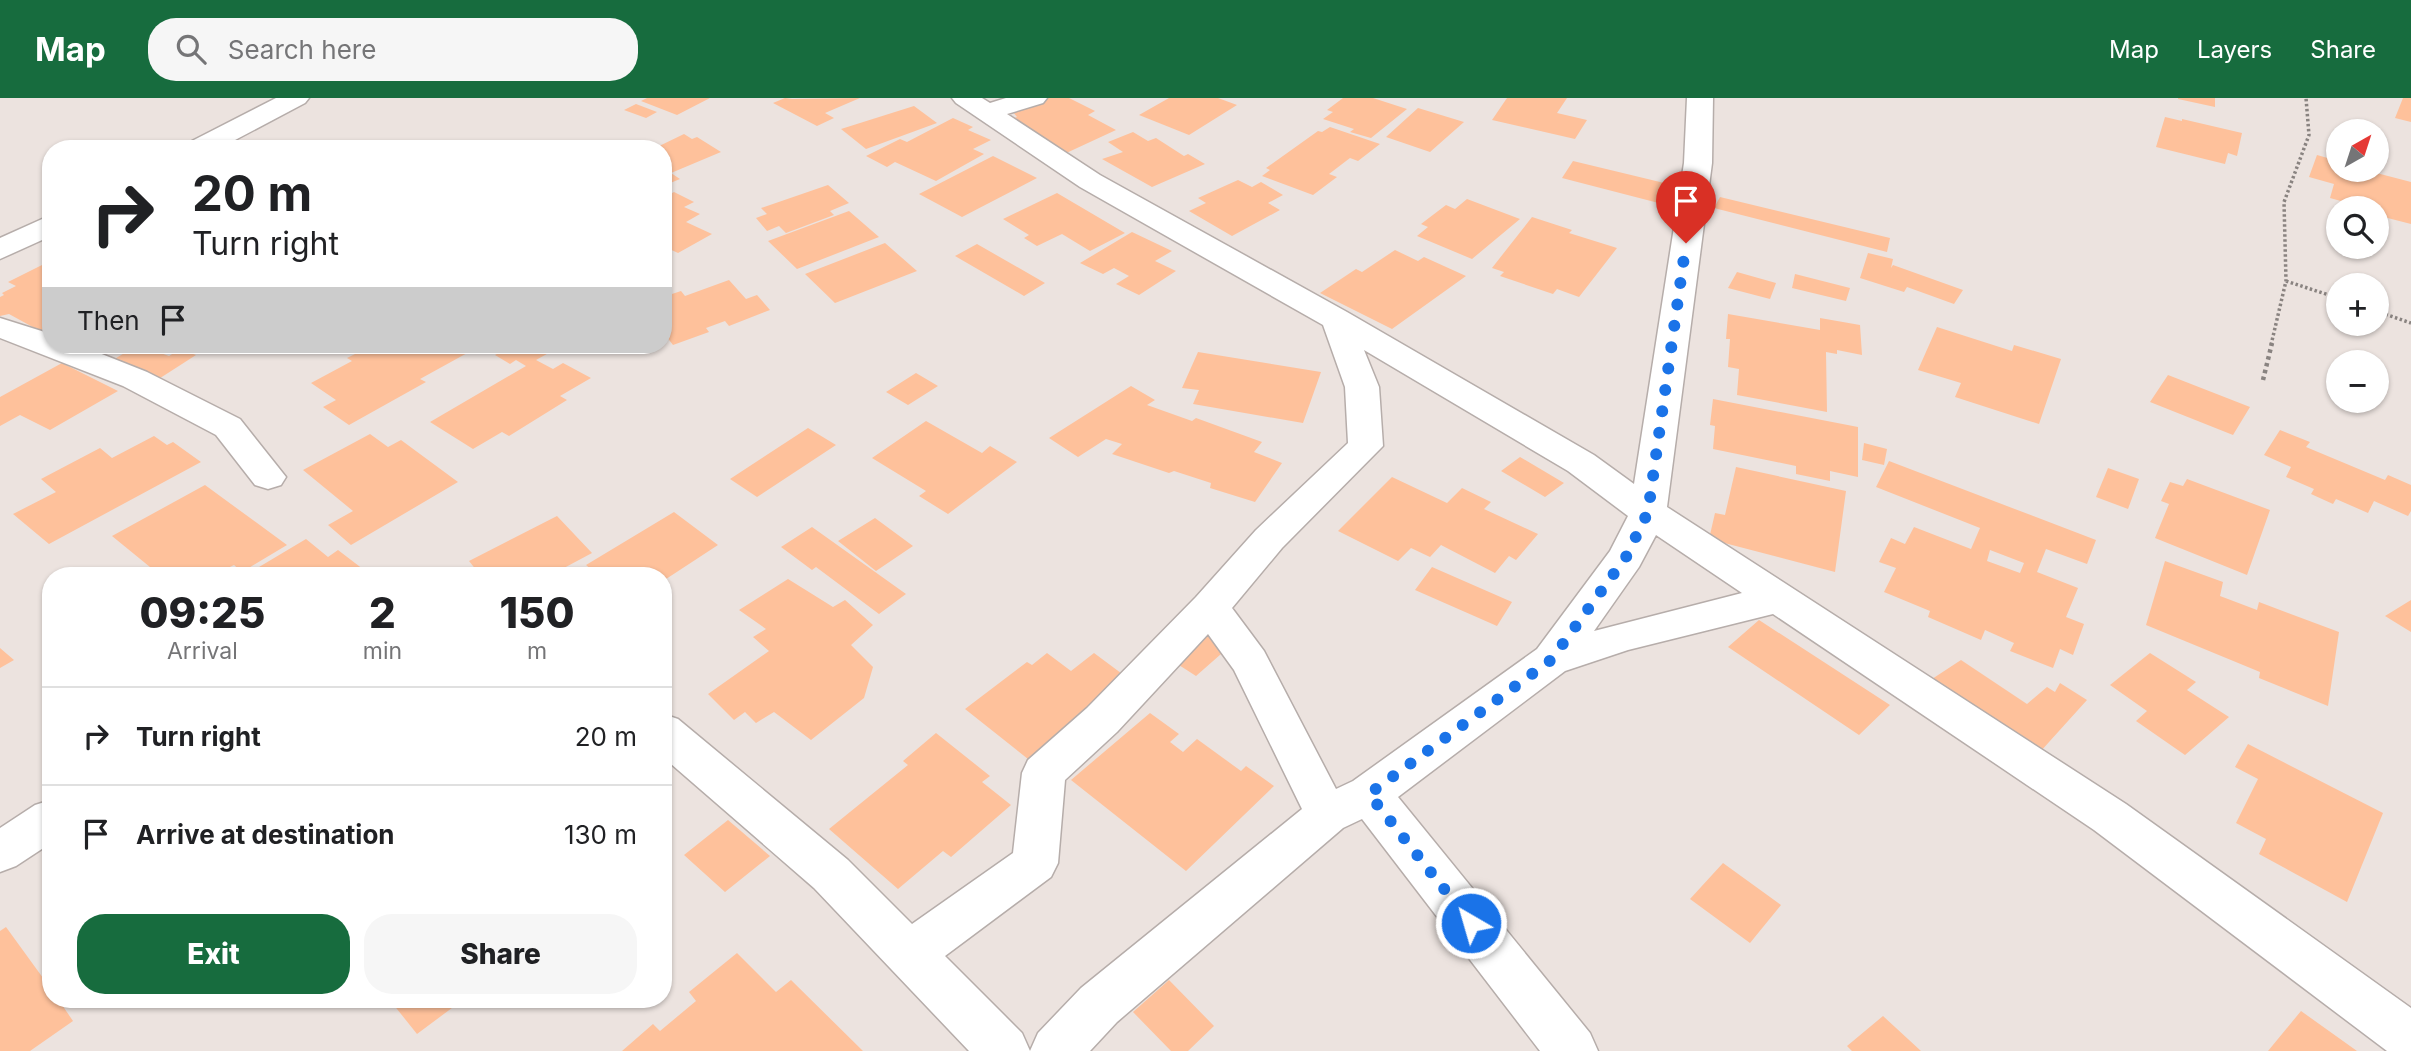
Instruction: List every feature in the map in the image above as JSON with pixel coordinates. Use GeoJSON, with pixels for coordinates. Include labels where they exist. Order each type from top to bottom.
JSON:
{"type":"FeatureCollection","features":[{"type":"Feature","properties":{"kind":"street"},"geometry":{"type":"LineString","coordinates":[[214,140],[296,98]]}},
{"type":"Feature","properties":{"kind":"street"},"geometry":{"type":"LineString","coordinates":[[975,105],[1034,98]]}},
{"type":"Feature","properties":{"kind":"street"},"geometry":{"type":"LineString","coordinates":[[1056,1051],[1099,1005],[1327,815],[1369,794],[1551,660],[1626,557],[1648,512],[1698,163],[1700,98]]}},
{"type":"Feature","properties":{"kind":"street"},"geometry":{"type":"LineString","coordinates":[[975,105],[1090,181],[1581,463],[1648,512],[2110,817],[2411,1038]]}},
{"type":"Feature","properties":{"kind":"street"},"geometry":{"type":"LineString","coordinates":[[0,250],[42,229]]}},
{"type":"Feature","properties":{"kind":"street"},"geometry":{"type":"LineString","coordinates":[[909,954],[1035,863],[1044,773],[1102,720],[1210,607],[1269,539],[1366,446],[1362,387],[1336,320]]}},
{"type":"Feature","properties":{"kind":"street"},"geometry":{"type":"LineString","coordinates":[[0,328],[42,342]]}},
{"type":"Feature","properties":{"kind":"street"},"geometry":{"type":"LineString","coordinates":[[73,354],[135,379],[228,427],[268,477]]}},
{"type":"Feature","properties":{"kind":"street"},"geometry":{"type":"LineString","coordinates":[[1551,660],[1625,636],[1780,598]]}},
{"type":"Feature","properties":{"kind":"street"},"geometry":{"type":"LineString","coordinates":[[1210,607],[1250,662],[1327,815]]}},
{"type":"Feature","properties":{"kind":"street"},"geometry":{"type":"LineString","coordinates":[[672,739],[831,874],[1004,1051]]}},
{"type":"Feature","properties":{"kind":"street"},"geometry":{"type":"LineString","coordinates":[[1369,794],[1572,1051]]}},
{"type":"Feature","properties":{"kind":"street"},"geometry":{"type":"LineString","coordinates":[[0,852],[42,824]]}},
{"type":"Feature","properties":{"kind":"path"},"geometry":{"type":"LineString","coordinates":[[2263,380],[2286,281],[2284,202],[2309,135],[2306,98]]}},
{"type":"Feature","properties":{"kind":"path"},"geometry":{"type":"LineString","coordinates":[[2286,281],[2326,294]]}},
{"type":"Feature","properties":{"kind":"path"},"geometry":{"type":"LineString","coordinates":[[2389,316],[2411,323]]}},
{"type":"Feature","properties":{"kind":"building"},"geometry":{"type":"Polygon","coordinates":[[[647,98],[710,98],[677,115],[641,101],[647,98]]]}},
{"type":"Feature","properties":{"kind":"building"},"geometry":{"type":"Polygon","coordinates":[[[785,98],[860,98],[825,113],[834,118],[817,126],[773,103],[785,98]]]}},
{"type":"Feature","properties":{"kind":"building"},"geometry":{"type":"Polygon","coordinates":[[[1046,98],[1069,98],[1095,111],[1088,115],[1116,130],[1062,155],[1010,119],[1017,117],[1013,112],[1046,98]]]}},
{"type":"Feature","properties":{"kind":"building"},"geometry":{"type":"Polygon","coordinates":[[[1169,98],[1218,98],[1237,105],[1189,135],[1139,115],[1169,98]]]}},
{"type":"Feature","properties":{"kind":"building"},"geometry":{"type":"Polygon","coordinates":[[[1343,98],[1373,98],[1407,109],[1371,138],[1350,132],[1354,129],[1323,119],[1333,112],[1327,110],[1343,98]]]}},
{"type":"Feature","properties":{"kind":"building"},"geometry":{"type":"Polygon","coordinates":[[[1507,98],[1567,98],[1557,113],[1587,120],[1575,139],[1492,120],[1507,98]]]}},
{"type":"Feature","properties":{"kind":"building"},"geometry":{"type":"Polygon","coordinates":[[[2215,98],[2215,107],[2178,99],[2215,98]]]}},
{"type":"Feature","properties":{"kind":"building"},"geometry":{"type":"Polygon","coordinates":[[[2403,98],[2411,98],[2411,122],[2395,118],[2403,98]]]}},
{"type":"Feature","properties":{"kind":"building"},"geometry":{"type":"Polygon","coordinates":[[[636,104],[657,112],[646,118],[624,110],[636,104]]]}},
{"type":"Feature","properties":{"kind":"building"},"geometry":{"type":"Polygon","coordinates":[[[914,106],[937,123],[866,149],[841,129],[914,106]]]}},
{"type":"Feature","properties":{"kind":"building"},"geometry":{"type":"Polygon","coordinates":[[[1418,108],[1464,122],[1430,152],[1386,137],[1418,108]]]}},
{"type":"Feature","properties":{"kind":"building"},"geometry":{"type":"Polygon","coordinates":[[[2165,117],[2242,133],[2237,156],[2228,153],[2225,164],[2156,147],[2165,117]]]}},
{"type":"Feature","properties":{"kind":"building"},"geometry":{"type":"Polygon","coordinates":[[[953,118],[973,127],[968,130],[991,140],[973,149],[984,154],[936,181],[895,162],[887,167],[866,156],[900,139],[907,142],[953,118]]]}},
{"type":"Feature","properties":{"kind":"building"},"geometry":{"type":"Polygon","coordinates":[[[1330,127],[1380,144],[1358,161],[1350,158],[1329,174],[1337,177],[1313,195],[1262,176],[1270,170],[1266,168],[1318,131],[1322,132],[1330,127]]]}},
{"type":"Feature","properties":{"kind":"building"},"geometry":{"type":"Polygon","coordinates":[[[1133,132],[1148,141],[1156,138],[1184,156],[1188,154],[1205,164],[1152,187],[1102,159],[1123,152],[1108,142],[1133,132]]]}},
{"type":"Feature","properties":{"kind":"building"},"geometry":{"type":"Polygon","coordinates":[[[684,134],[692,139],[697,137],[721,152],[672,173],[672,140],[684,134]]]}},
{"type":"Feature","properties":{"kind":"building"},"geometry":{"type":"Polygon","coordinates":[[[2317,155],[2326,158],[2326,182],[2309,177],[2317,155]]]}},
{"type":"Feature","properties":{"kind":"building"},"geometry":{"type":"Polygon","coordinates":[[[993,156],[1037,178],[962,217],[919,194],[993,156]]]}},
{"type":"Feature","properties":{"kind":"building"},"geometry":{"type":"Polygon","coordinates":[[[1573,161],[1685,188],[1674,207],[1562,178],[1573,161]]]}},
{"type":"Feature","properties":{"kind":"building"},"geometry":{"type":"Polygon","coordinates":[[[672,174],[680,179],[672,182],[672,174]]]}},
{"type":"Feature","properties":{"kind":"building"},"geometry":{"type":"Polygon","coordinates":[[[2389,176],[2411,182],[2411,224],[2389,218],[2389,196],[2331,196],[2334,184],[2327,182],[2389,182],[2389,176]]]}},
{"type":"Feature","properties":{"kind":"building"},"geometry":{"type":"Polygon","coordinates":[[[1238,180],[1252,187],[1261,182],[1283,195],[1268,203],[1280,210],[1232,236],[1189,211],[1206,203],[1198,198],[1238,180]]]}},
{"type":"Feature","properties":{"kind":"building"},"geometry":{"type":"Polygon","coordinates":[[[828,185],[849,203],[830,211],[834,215],[786,233],[779,226],[767,231],[756,218],[767,214],[761,208],[828,185]]]}},
{"type":"Feature","properties":{"kind":"building"},"geometry":{"type":"Polygon","coordinates":[[[672,193],[694,202],[684,207],[700,214],[686,222],[712,234],[678,253],[672,250],[672,193]]]}},
{"type":"Feature","properties":{"kind":"building"},"geometry":{"type":"Polygon","coordinates":[[[1057,193],[1125,233],[1090,251],[1062,234],[1037,246],[1024,238],[1029,235],[1003,219],[1057,193]]]}},
{"type":"Feature","properties":{"kind":"building"},"geometry":{"type":"Polygon","coordinates":[[[1720,197],[1890,238],[1887,252],[1714,208],[1720,197]]]}},
{"type":"Feature","properties":{"kind":"building"},"geometry":{"type":"Polygon","coordinates":[[[1467,199],[1520,219],[1472,259],[1417,236],[1428,227],[1421,224],[1446,205],[1455,209],[1467,199]]]}},
{"type":"Feature","properties":{"kind":"building"},"geometry":{"type":"Polygon","coordinates":[[[849,211],[879,237],[797,269],[768,241],[849,211]]]}},
{"type":"Feature","properties":{"kind":"building"},"geometry":{"type":"Polygon","coordinates":[[[1532,217],[1572,230],[1569,233],[1617,248],[1579,297],[1557,289],[1553,294],[1500,276],[1504,272],[1492,268],[1532,217]]]}},
{"type":"Feature","properties":{"kind":"building"},"geometry":{"type":"Polygon","coordinates":[[[1132,232],[1172,251],[1155,261],[1176,271],[1139,295],[1116,284],[1129,276],[1114,268],[1103,274],[1080,263],[1132,232]]]}},
{"type":"Feature","properties":{"kind":"building"},"geometry":{"type":"Polygon","coordinates":[[[885,243],[917,271],[835,303],[805,274],[885,243]]]}},
{"type":"Feature","properties":{"kind":"building"},"geometry":{"type":"Polygon","coordinates":[[[977,244],[1045,283],[1024,296],[955,256],[977,244]]]}},
{"type":"Feature","properties":{"kind":"building"},"geometry":{"type":"Polygon","coordinates":[[[1395,250],[1418,261],[1424,257],[1466,276],[1392,329],[1320,293],[1356,269],[1362,272],[1395,250]]]}},
{"type":"Feature","properties":{"kind":"building"},"geometry":{"type":"Polygon","coordinates":[[[1868,253],[1893,259],[1891,268],[1893,265],[1963,290],[1954,304],[1907,287],[1904,292],[1860,278],[1868,253]]]}},
{"type":"Feature","properties":{"kind":"building"},"geometry":{"type":"Polygon","coordinates":[[[42,265],[42,330],[9,314],[0,316],[0,297],[4,295],[2,293],[16,286],[8,282],[42,265]]]}},
{"type":"Feature","properties":{"kind":"building"},"geometry":{"type":"Polygon","coordinates":[[[1737,272],[1776,283],[1770,299],[1728,288],[1737,272]]]}},
{"type":"Feature","properties":{"kind":"building"},"geometry":{"type":"Polygon","coordinates":[[[1795,274],[1850,288],[1846,301],[1792,288],[1795,274]]]}},
{"type":"Feature","properties":{"kind":"building"},"geometry":{"type":"Polygon","coordinates":[[[729,280],[746,299],[757,295],[770,310],[729,326],[725,321],[706,328],[709,332],[673,345],[672,294],[681,291],[685,296],[729,280]]]}},
{"type":"Feature","properties":{"kind":"building"},"geometry":{"type":"Polygon","coordinates":[[[1728,314],[1820,330],[1820,318],[1860,325],[1862,355],[1837,350],[1837,354],[1826,352],[1827,412],[1737,395],[1739,369],[1728,367],[1728,314]]]}},
{"type":"Feature","properties":{"kind":"building"},"geometry":{"type":"Polygon","coordinates":[[[1937,327],[2012,351],[2014,345],[2061,359],[2039,424],[1955,397],[1961,383],[1918,370],[1937,327]]]}},
{"type":"Feature","properties":{"kind":"building"},"geometry":{"type":"Polygon","coordinates":[[[1198,352],[1321,372],[1303,423],[1193,404],[1199,390],[1182,388],[1198,352]]]}},
{"type":"Feature","properties":{"kind":"building"},"geometry":{"type":"Polygon","coordinates":[[[123,354],[196,355],[154,382],[106,364],[123,354]]]}},
{"type":"Feature","properties":{"kind":"building"},"geometry":{"type":"Polygon","coordinates":[[[355,354],[465,354],[420,379],[426,382],[349,425],[323,407],[336,400],[311,383],[352,361],[347,358],[355,354]]]}},
{"type":"Feature","properties":{"kind":"building"},"geometry":{"type":"Polygon","coordinates":[[[547,354],[536,360],[553,369],[563,363],[591,378],[560,396],[567,400],[509,436],[502,432],[473,449],[430,422],[526,366],[516,360],[510,364],[495,355],[547,354]]]}},
{"type":"Feature","properties":{"kind":"building"},"geometry":{"type":"Polygon","coordinates":[[[62,363],[118,391],[50,430],[20,415],[0,426],[0,397],[62,363]]]}},
{"type":"Feature","properties":{"kind":"building"},"geometry":{"type":"Polygon","coordinates":[[[916,373],[938,386],[908,405],[886,392],[916,373]]]}},
{"type":"Feature","properties":{"kind":"building"},"geometry":{"type":"Polygon","coordinates":[[[2168,375],[2250,407],[2233,435],[2150,402],[2168,375]]]}},
{"type":"Feature","properties":{"kind":"building"},"geometry":{"type":"Polygon","coordinates":[[[1131,386],[1155,400],[1147,405],[1192,421],[1196,418],[1262,442],[1254,452],[1282,463],[1255,502],[1210,488],[1211,483],[1174,471],[1169,473],[1112,454],[1122,444],[1106,439],[1078,457],[1049,438],[1131,386]]]}},
{"type":"Feature","properties":{"kind":"building"},"geometry":{"type":"Polygon","coordinates":[[[1713,399],[1858,427],[1858,477],[1830,471],[1830,481],[1796,474],[1796,466],[1713,449],[1715,426],[1710,425],[1713,399]]]}},
{"type":"Feature","properties":{"kind":"building"},"geometry":{"type":"Polygon","coordinates":[[[926,421],[982,453],[990,446],[1017,462],[948,514],[919,496],[926,491],[872,458],[926,421]]]}},
{"type":"Feature","properties":{"kind":"building"},"geometry":{"type":"Polygon","coordinates":[[[808,428],[836,445],[757,497],[730,479],[808,428]]]}},
{"type":"Feature","properties":{"kind":"building"},"geometry":{"type":"Polygon","coordinates":[[[2280,430],[2310,442],[2306,447],[2385,480],[2388,475],[2411,485],[2411,511],[2408,516],[2374,501],[2368,513],[2336,499],[2333,504],[2311,494],[2314,489],[2286,477],[2291,467],[2264,455],[2280,430]]]}},
{"type":"Feature","properties":{"kind":"building"},"geometry":{"type":"Polygon","coordinates":[[[370,434],[388,447],[401,440],[458,482],[351,545],[328,525],[353,511],[303,470],[370,434]]]}},
{"type":"Feature","properties":{"kind":"building"},"geometry":{"type":"Polygon","coordinates":[[[154,436],[167,445],[173,442],[201,462],[49,544],[13,514],[56,492],[41,479],[100,448],[112,458],[154,436]]]}},
{"type":"Feature","properties":{"kind":"building"},"geometry":{"type":"Polygon","coordinates":[[[1864,443],[1887,449],[1884,465],[1862,460],[1864,443]]]}},
{"type":"Feature","properties":{"kind":"building"},"geometry":{"type":"Polygon","coordinates":[[[1520,457],[1564,483],[1545,497],[1501,471],[1520,457]]]}},
{"type":"Feature","properties":{"kind":"building"},"geometry":{"type":"Polygon","coordinates":[[[1889,461],[2096,540],[2087,564],[2046,549],[2037,572],[2078,588],[2066,617],[2084,624],[2073,655],[2060,649],[2053,668],[2010,651],[2014,643],[1985,630],[1981,640],[1928,617],[1930,611],[1884,592],[1896,568],[1879,562],[1891,538],[1905,544],[1914,527],[1971,549],[1980,528],[1876,487],[1889,461]],[[1990,550],[1987,561],[2020,573],[2024,563],[1990,550]]]}},
{"type":"Feature","properties":{"kind":"building"},"geometry":{"type":"Polygon","coordinates":[[[1736,467],[1846,491],[1835,572],[1709,539],[1715,513],[1725,515],[1736,467]]]}},
{"type":"Feature","properties":{"kind":"building"},"geometry":{"type":"Polygon","coordinates":[[[2108,468],[2139,479],[2128,509],[2096,497],[2108,468]]]}},
{"type":"Feature","properties":{"kind":"building"},"geometry":{"type":"Polygon","coordinates":[[[1392,477],[1447,503],[1462,488],[1491,502],[1484,509],[1538,534],[1516,560],[1509,556],[1495,573],[1441,545],[1430,557],[1411,548],[1398,561],[1338,531],[1392,477]]]}},
{"type":"Feature","properties":{"kind":"building"},"geometry":{"type":"Polygon","coordinates":[[[2187,479],[2270,510],[2247,575],[2155,538],[2169,504],[2161,501],[2170,482],[2183,486],[2187,479]]]}},
{"type":"Feature","properties":{"kind":"building"},"geometry":{"type":"Polygon","coordinates":[[[205,485],[287,545],[250,567],[150,567],[112,536],[205,485]]]}},
{"type":"Feature","properties":{"kind":"building"},"geometry":{"type":"Polygon","coordinates":[[[674,512],[718,545],[672,575],[672,567],[586,565],[674,512]]]}},
{"type":"Feature","properties":{"kind":"building"},"geometry":{"type":"Polygon","coordinates":[[[557,516],[592,553],[566,567],[474,567],[469,561],[557,516]]]}},
{"type":"Feature","properties":{"kind":"building"},"geometry":{"type":"Polygon","coordinates":[[[875,518],[913,546],[876,571],[838,541],[875,518]]]}},
{"type":"Feature","properties":{"kind":"building"},"geometry":{"type":"Polygon","coordinates":[[[812,527],[906,594],[879,614],[816,567],[812,570],[781,547],[812,527]]]}},
{"type":"Feature","properties":{"kind":"building"},"geometry":{"type":"Polygon","coordinates":[[[306,539],[328,557],[338,550],[360,567],[259,567],[306,539]]]}},
{"type":"Feature","properties":{"kind":"building"},"geometry":{"type":"Polygon","coordinates":[[[2165,561],[2223,582],[2220,596],[2257,610],[2259,602],[2339,632],[2328,706],[2259,678],[2260,672],[2146,625],[2165,561]]]}},
{"type":"Feature","properties":{"kind":"building"},"geometry":{"type":"Polygon","coordinates":[[[1432,567],[1512,602],[1497,626],[1415,590],[1432,567]]]}},
{"type":"Feature","properties":{"kind":"building"},"geometry":{"type":"Polygon","coordinates":[[[788,579],[833,607],[845,600],[873,625],[851,645],[873,667],[864,698],[811,740],[774,712],[756,723],[745,712],[734,720],[708,694],[769,651],[753,637],[766,629],[739,610],[788,579]]]}},
{"type":"Feature","properties":{"kind":"building"},"geometry":{"type":"Polygon","coordinates":[[[2411,600],[2411,632],[2385,616],[2411,600]]]}},
{"type":"Feature","properties":{"kind":"building"},"geometry":{"type":"Polygon","coordinates":[[[1759,620],[1890,705],[1859,735],[1728,647],[1759,620]]]}},
{"type":"Feature","properties":{"kind":"building"},"geometry":{"type":"Polygon","coordinates":[[[1202,629],[1229,647],[1196,676],[1168,658],[1202,629]]]}},
{"type":"Feature","properties":{"kind":"building"},"geometry":{"type":"Polygon","coordinates":[[[0,648],[14,660],[0,668],[0,648]]]}},
{"type":"Feature","properties":{"kind":"building"},"geometry":{"type":"Polygon","coordinates":[[[1047,653],[1071,671],[1094,653],[1133,682],[1033,763],[965,709],[1027,662],[1032,665],[1047,653]]]}},
{"type":"Feature","properties":{"kind":"building"},"geometry":{"type":"Polygon","coordinates":[[[2150,653],[2196,682],[2187,690],[2229,717],[2185,755],[2136,721],[2147,711],[2110,685],[2150,653]]]}},
{"type":"Feature","properties":{"kind":"building"},"geometry":{"type":"Polygon","coordinates":[[[1961,660],[2027,704],[2047,687],[2055,692],[2060,683],[2087,700],[2040,752],[1932,679],[1961,660]]]}},
{"type":"Feature","properties":{"kind":"building"},"geometry":{"type":"Polygon","coordinates":[[[1150,713],[1179,734],[1170,742],[1183,752],[1197,739],[1241,771],[1246,766],[1274,786],[1186,871],[1071,780],[1150,713]]]}},
{"type":"Feature","properties":{"kind":"building"},"geometry":{"type":"Polygon","coordinates":[[[936,733],[990,776],[982,782],[1011,805],[951,857],[943,851],[898,889],[829,829],[908,765],[903,761],[936,733]]]}},
{"type":"Feature","properties":{"kind":"building"},"geometry":{"type":"Polygon","coordinates":[[[2248,744],[2383,813],[2347,902],[2259,854],[2266,839],[2236,823],[2258,779],[2235,767],[2248,744]]]}},
{"type":"Feature","properties":{"kind":"building"},"geometry":{"type":"Polygon","coordinates":[[[728,820],[770,856],[725,892],[684,855],[728,820]]]}},
{"type":"Feature","properties":{"kind":"building"},"geometry":{"type":"Polygon","coordinates":[[[1723,863],[1781,905],[1750,943],[1690,899],[1723,863]]]}},
{"type":"Feature","properties":{"kind":"building"},"geometry":{"type":"Polygon","coordinates":[[[6,927],[42,977],[42,1008],[64,1008],[73,1021],[30,1051],[0,1051],[0,931],[6,927]]]}},
{"type":"Feature","properties":{"kind":"building"},"geometry":{"type":"Polygon","coordinates":[[[737,953],[776,992],[791,980],[863,1051],[622,1051],[653,1024],[660,1031],[696,1001],[689,992],[737,953]]]}},
{"type":"Feature","properties":{"kind":"building"},"geometry":{"type":"Polygon","coordinates":[[[1169,980],[1214,1026],[1188,1051],[1171,1051],[1133,1012],[1169,980]]]}},
{"type":"Feature","properties":{"kind":"building"},"geometry":{"type":"Polygon","coordinates":[[[396,1008],[452,1008],[417,1034],[396,1008]]]}},
{"type":"Feature","properties":{"kind":"building"},"geometry":{"type":"Polygon","coordinates":[[[2301,1011],[2357,1051],[2268,1051],[2301,1011]]]}},
{"type":"Feature","properties":{"kind":"building"},"geometry":{"type":"Polygon","coordinates":[[[1883,1016],[1921,1051],[1852,1051],[1847,1046],[1883,1016]]]}},
{"type":"Feature","properties":{"kind":"route"},"geometry":{"type":"LineString","coordinates":[[1471,923],[1369,794],[1551,660],[1626,557],[1648,512],[1686,243]]}}]}
